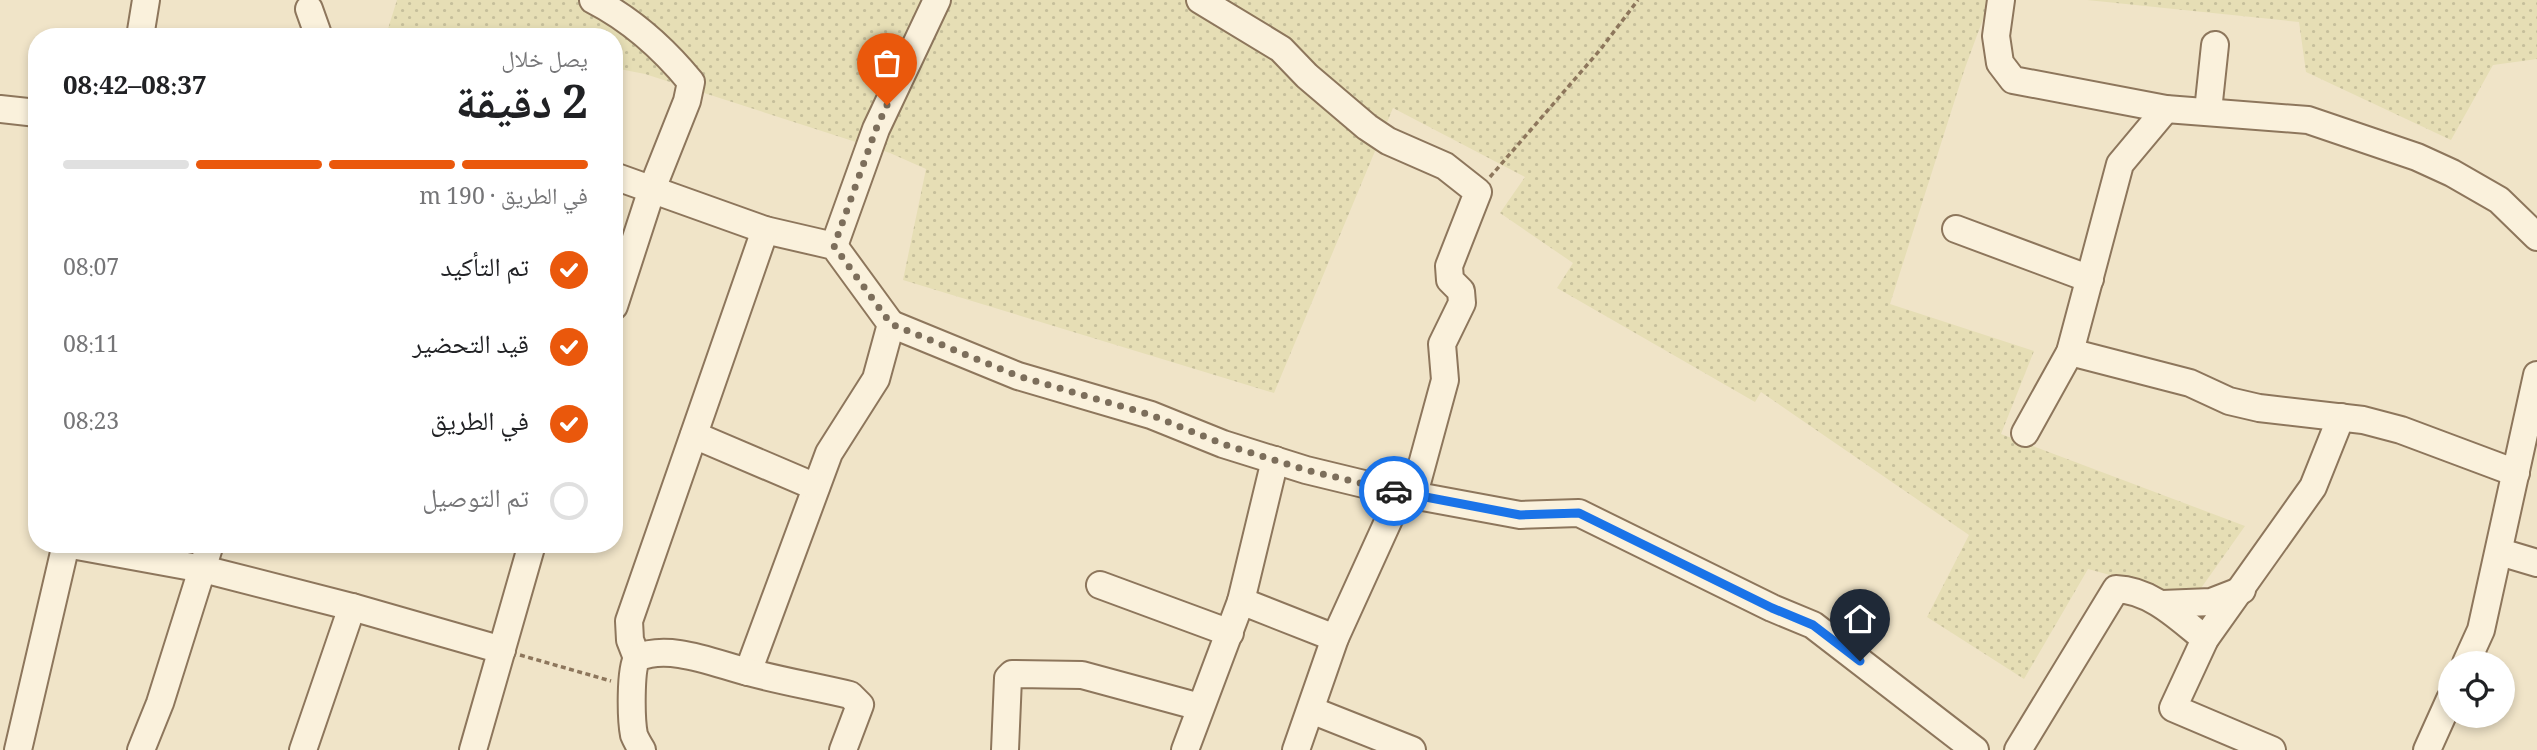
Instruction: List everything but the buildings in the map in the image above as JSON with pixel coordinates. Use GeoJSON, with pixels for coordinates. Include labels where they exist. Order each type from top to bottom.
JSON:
{"type":"FeatureCollection","features":[{"type":"Feature","properties":{"kind":"street"},"geometry":{"type":"LineString","coordinates":[[141,28],[146,0]]}},
{"type":"Feature","properties":{"kind":"street"},"geometry":{"type":"LineString","coordinates":[[593,0],[619,13],[647,36],[670,56],[691,82],[687,101],[652,189],[623,278]]}},
{"type":"Feature","properties":{"kind":"street"},"geometry":{"type":"LineString","coordinates":[[834,246],[876,129],[937,0]]}},
{"type":"Feature","properties":{"kind":"street"},"geometry":{"type":"LineString","coordinates":[[1200,0],[1281,49],[1307,76],[1367,127],[1388,141],[1445,166],[1478,192],[1449,266],[1450,280],[1461,291],[1462,303],[1442,344],[1445,380],[1408,493],[1335,638],[1296,750]]}},
{"type":"Feature","properties":{"kind":"street"},"geometry":{"type":"LineString","coordinates":[[2001,0],[1996,36],[2000,63],[2013,80],[2166,109],[2308,120],[2417,157],[2452,173],[2499,200],[2537,237]]}},
{"type":"Feature","properties":{"kind":"street"},"geometry":{"type":"LineString","coordinates":[[309,9],[316,28]]}},
{"type":"Feature","properties":{"kind":"street"},"geometry":{"type":"LineString","coordinates":[[2208,111],[2215,45]]}},
{"type":"Feature","properties":{"kind":"street"},"geometry":{"type":"LineString","coordinates":[[0,109],[28,112]]}},
{"type":"Feature","properties":{"kind":"street"},"geometry":{"type":"LineString","coordinates":[[2025,433],[2070,352],[2120,164],[2166,109]]}},
{"type":"Feature","properties":{"kind":"street"},"geometry":{"type":"LineString","coordinates":[[623,179],[765,230],[834,246],[891,324],[1018,376],[1151,415],[1223,444],[1306,470],[1520,515],[1579,513],[1760,602],[1813,625],[1975,750]]}},
{"type":"Feature","properties":{"kind":"street"},"geometry":{"type":"LineString","coordinates":[[1956,229],[2090,279]]}},
{"type":"Feature","properties":{"kind":"street"},"geometry":{"type":"LineString","coordinates":[[637,658],[630,640],[629,621],[765,230]]}},
{"type":"Feature","properties":{"kind":"street"},"geometry":{"type":"LineString","coordinates":[[748,672],[829,453],[876,379],[891,324]]}},
{"type":"Feature","properties":{"kind":"street"},"geometry":{"type":"LineString","coordinates":[[2070,352],[2190,383],[2229,401],[2259,408],[2363,420],[2401,430],[2516,474]]}},
{"type":"Feature","properties":{"kind":"street"},"geometry":{"type":"LineString","coordinates":[[2471,651],[2481,630],[2500,552],[2537,375]]}},
{"type":"Feature","properties":{"kind":"street"},"geometry":{"type":"LineString","coordinates":[[2272,750],[2173,708],[2205,639],[2313,487],[2341,417]]}},
{"type":"Feature","properties":{"kind":"street"},"geometry":{"type":"LineString","coordinates":[[694,435],[816,487]]}},
{"type":"Feature","properties":{"kind":"street"},"geometry":{"type":"LineString","coordinates":[[1185,750],[1241,601],[1275,460]]}},
{"type":"Feature","properties":{"kind":"street"},"geometry":{"type":"LineString","coordinates":[[2500,552],[2537,563]]}},
{"type":"Feature","properties":{"kind":"street"},"geometry":{"type":"LineString","coordinates":[[18,750],[64,553]]}},
{"type":"Feature","properties":{"kind":"street"},"geometry":{"type":"LineString","coordinates":[[115,553],[203,569],[352,607],[502,650]]}},
{"type":"Feature","properties":{"kind":"street"},"geometry":{"type":"LineString","coordinates":[[141,750],[160,703],[208,553]]}},
{"type":"Feature","properties":{"kind":"street"},"geometry":{"type":"LineString","coordinates":[[473,750],[529,553]]}},
{"type":"Feature","properties":{"kind":"street"},"geometry":{"type":"LineString","coordinates":[[1100,585],[1230,633]]}},
{"type":"Feature","properties":{"kind":"street"},"geometry":{"type":"LineString","coordinates":[[2018,750],[2116,589],[2130,589],[2162,604],[2205,639]]}},
{"type":"Feature","properties":{"kind":"street"},"geometry":{"type":"LineString","coordinates":[[2162,604],[2211,602],[2242,590]]}},
{"type":"Feature","properties":{"kind":"street"},"geometry":{"type":"LineString","coordinates":[[1241,601],[1335,638]]}},
{"type":"Feature","properties":{"kind":"street"},"geometry":{"type":"LineString","coordinates":[[303,750],[352,607]]}},
{"type":"Feature","properties":{"kind":"street"},"geometry":{"type":"LineString","coordinates":[[642,750],[634,736],[632,687],[634,663],[637,658],[650,653],[688,655],[748,672],[850,695],[860,705],[843,750]]}},
{"type":"Feature","properties":{"kind":"street"},"geometry":{"type":"LineString","coordinates":[[1005,750],[1008,678],[1012,674],[1082,675],[1200,707]]}},
{"type":"Feature","properties":{"kind":"street"},"geometry":{"type":"LineString","coordinates":[[1311,710],[1412,750]]}},
{"type":"Feature","properties":{"kind":"street"},"geometry":{"type":"LineString","coordinates":[[2427,750],[2438,726]]}},
{"type":"Feature","properties":{"kind":"path"},"geometry":{"type":"LineString","coordinates":[[1478,192],[1600,50],[1638,0]]}},
{"type":"Feature","properties":{"kind":"path"},"geometry":{"type":"LineString","coordinates":[[502,650],[632,687]]}},
{"type":"Feature","properties":{"kind":"shaded area"},"geometry":{"type":"Polygon","coordinates":[[[397,0],[1990,0],[1965,68],[1890,304],[2034,351],[2001,434],[2245,526],[2194,598],[2088,569],[2024,679],[1927,617],[1969,535],[1761,392],[1755,402],[1557,288],[1573,263],[1500,213],[1525,177],[1393,108],[1274,393],[903,280],[926,169],[890,153],[645,74],[623,70],[623,28],[388,28],[397,0]]]}},
{"type":"Feature","properties":{"kind":"shaded area"},"geometry":{"type":"Polygon","coordinates":[[[2087,0],[2537,0],[2537,59],[2493,65],[2451,140],[2306,72],[2299,22],[2087,0]]]}},
{"type":"Feature","properties":{"kind":"way so far"},"geometry":{"type":"LineString","coordinates":[[887,105],[834,246],[891,324],[1018,376],[1151,415],[1223,444],[1306,470],[1394,491]]}},
{"type":"Feature","properties":{"kind":"route"},"geometry":{"type":"LineString","coordinates":[[1394,491],[1520,515],[1579,513],[1772,608],[1813,625],[1860,661]]}}]}
